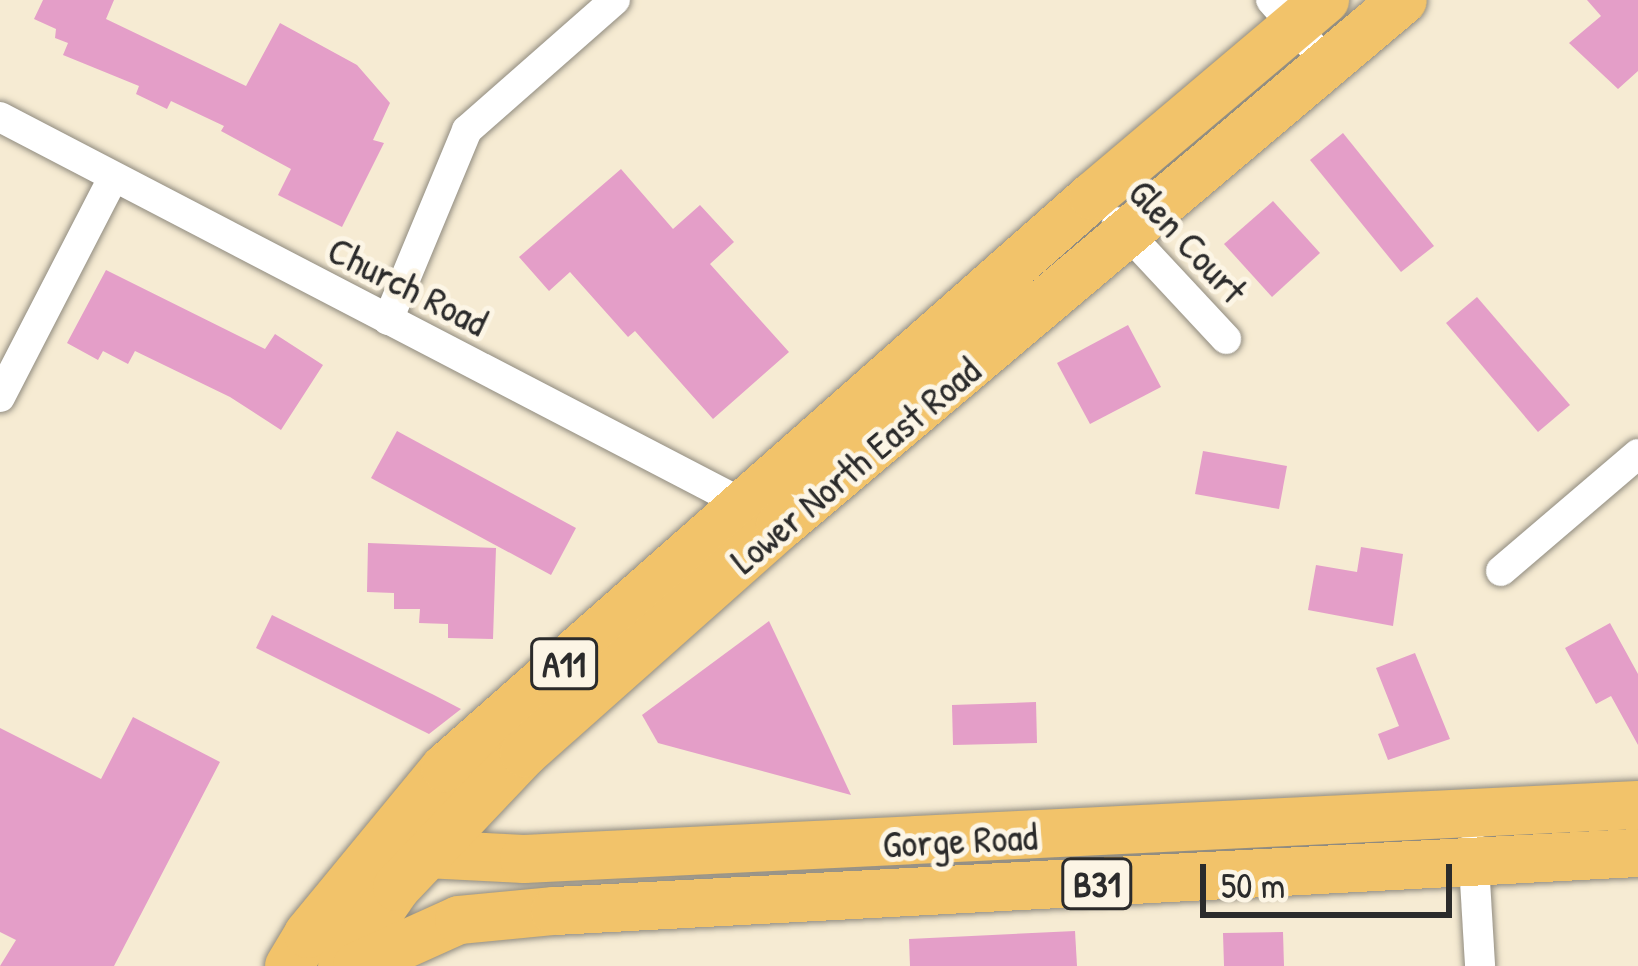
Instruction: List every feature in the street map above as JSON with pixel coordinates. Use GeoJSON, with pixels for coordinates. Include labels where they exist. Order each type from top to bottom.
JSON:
{"type":"FeatureCollection","features":[{"type":"Feature","properties":{"kind":"main road","name":"Lower North East Road"},"geometry":{"type":"LineString","coordinates":[[342,966],[445,768],[763,515],[1129,234],[1403,0]]}},
{"type":"Feature","properties":{"kind":"main road","name":"Lower North East Road"},"geometry":{"type":"LineString","coordinates":[[763,515],[1093,196],[1297,8]]}},
{"type":"Feature","properties":{"kind":"main road","name":"Gorge Road"},"geometry":{"type":"LineString","coordinates":[[408,843],[524,859],[1471,818],[1638,805]]}},
{"type":"Feature","properties":{"kind":"main road","name":"Lower North East Road"},"geometry":{"type":"LineString","coordinates":[[289,966],[308,934],[408,843]]}},
{"type":"Feature","properties":{"kind":"main road","name":"Gorge Road"},"geometry":{"type":"LineString","coordinates":[[408,843],[456,879],[555,911]]}},
{"type":"Feature","properties":{"kind":"main road","name":"Gorge Road"},"geometry":{"type":"LineString","coordinates":[[357,966],[459,920],[555,911],[1638,854]]}},
{"type":"Feature","properties":{"kind":"street"},"geometry":{"type":"LineString","coordinates":[[388,320],[467,130],[615,0]]}},
{"type":"Feature","properties":{"kind":"street"},"geometry":{"type":"LineString","coordinates":[[1297,8],[1329,65]]}},
{"type":"Feature","properties":{"kind":"street","name":"Church Road"},"geometry":{"type":"LineString","coordinates":[[0,117],[763,515]]}},
{"type":"Feature","properties":{"kind":"street"},"geometry":{"type":"LineString","coordinates":[[0,397],[112,178]]}},
{"type":"Feature","properties":{"kind":"street","name":"Glen Court"},"geometry":{"type":"LineString","coordinates":[[1093,196],[1226,339]]}},
{"type":"Feature","properties":{"kind":"street"},"geometry":{"type":"LineString","coordinates":[[1501,571],[1638,454]]}},
{"type":"Feature","properties":{"kind":"street"},"geometry":{"type":"LineString","coordinates":[[1471,818],[1480,966]]}},
{"type":"Feature","properties":{"kind":"building"},"geometry":{"type":"Polygon","coordinates":[[[43,0],[114,0],[106,19],[246,86],[280,23],[357,65],[390,103],[373,140],[384,143],[342,227],[278,195],[291,169],[221,131],[224,126],[171,101],[167,109],[136,94],[139,86],[63,55],[68,43],[55,38],[56,29],[34,19],[43,0]]]}},
{"type":"Feature","properties":{"kind":"building"},"geometry":{"type":"Polygon","coordinates":[[[1587,0],[1638,0],[1638,71],[1618,89],[1569,43],[1601,16],[1587,0]]]}},
{"type":"Feature","properties":{"kind":"building"},"geometry":{"type":"Polygon","coordinates":[[[1343,133],[1434,246],[1401,272],[1310,160],[1343,133]]]}},
{"type":"Feature","properties":{"kind":"building"},"geometry":{"type":"Polygon","coordinates":[[[621,169],[673,229],[700,205],[734,242],[710,264],[789,352],[713,419],[635,331],[628,337],[570,272],[549,291],[519,257],[621,169]]]}},
{"type":"Feature","properties":{"kind":"building"},"geometry":{"type":"Polygon","coordinates":[[[1273,201],[1320,253],[1272,297],[1224,244],[1273,201]]]}},
{"type":"Feature","properties":{"kind":"building"},"geometry":{"type":"Polygon","coordinates":[[[106,270],[265,349],[275,334],[323,365],[281,430],[230,397],[135,351],[128,364],[103,351],[98,360],[67,343],[106,270]]]}},
{"type":"Feature","properties":{"kind":"building"},"geometry":{"type":"Polygon","coordinates":[[[1477,297],[1570,405],[1538,432],[1446,323],[1477,297]]]}},
{"type":"Feature","properties":{"kind":"building"},"geometry":{"type":"Polygon","coordinates":[[[1128,325],[1161,387],[1090,424],[1057,363],[1128,325]]]}},
{"type":"Feature","properties":{"kind":"building"},"geometry":{"type":"Polygon","coordinates":[[[397,431],[576,528],[551,575],[371,478],[397,431]]]}},
{"type":"Feature","properties":{"kind":"building"},"geometry":{"type":"Polygon","coordinates":[[[1203,451],[1287,466],[1279,509],[1195,494],[1203,451]]]}},
{"type":"Feature","properties":{"kind":"building"},"geometry":{"type":"Polygon","coordinates":[[[368,543],[496,548],[493,639],[448,638],[448,624],[419,623],[420,609],[394,609],[394,593],[367,592],[368,543]]]}},
{"type":"Feature","properties":{"kind":"building"},"geometry":{"type":"Polygon","coordinates":[[[1361,547],[1403,554],[1393,626],[1308,610],[1316,565],[1357,572],[1361,547]]]}},
{"type":"Feature","properties":{"kind":"building"},"geometry":{"type":"Polygon","coordinates":[[[272,615],[461,709],[429,734],[256,648],[272,615]]]}},
{"type":"Feature","properties":{"kind":"building"},"geometry":{"type":"Polygon","coordinates":[[[769,621],[851,795],[658,743],[642,715],[769,621]]]}},
{"type":"Feature","properties":{"kind":"building"},"geometry":{"type":"Polygon","coordinates":[[[1610,623],[1638,674],[1638,745],[1611,696],[1596,704],[1565,648],[1610,623]]]}},
{"type":"Feature","properties":{"kind":"building"},"geometry":{"type":"Polygon","coordinates":[[[1415,653],[1450,739],[1388,760],[1378,734],[1399,726],[1376,668],[1415,653]]]}},
{"type":"Feature","properties":{"kind":"building"},"geometry":{"type":"Polygon","coordinates":[[[1036,702],[1037,743],[953,745],[952,705],[1036,702]]]}},
{"type":"Feature","properties":{"kind":"building"},"geometry":{"type":"Polygon","coordinates":[[[133,717],[220,762],[114,966],[0,966],[16,940],[0,932],[0,728],[101,779],[133,717]]]}},
{"type":"Feature","properties":{"kind":"building"},"geometry":{"type":"Polygon","coordinates":[[[1075,931],[1077,966],[910,966],[909,939],[1075,931]]]}},
{"type":"Feature","properties":{"kind":"building"},"geometry":{"type":"Polygon","coordinates":[[[1283,932],[1284,966],[1224,966],[1223,933],[1283,932]]]}}]}
